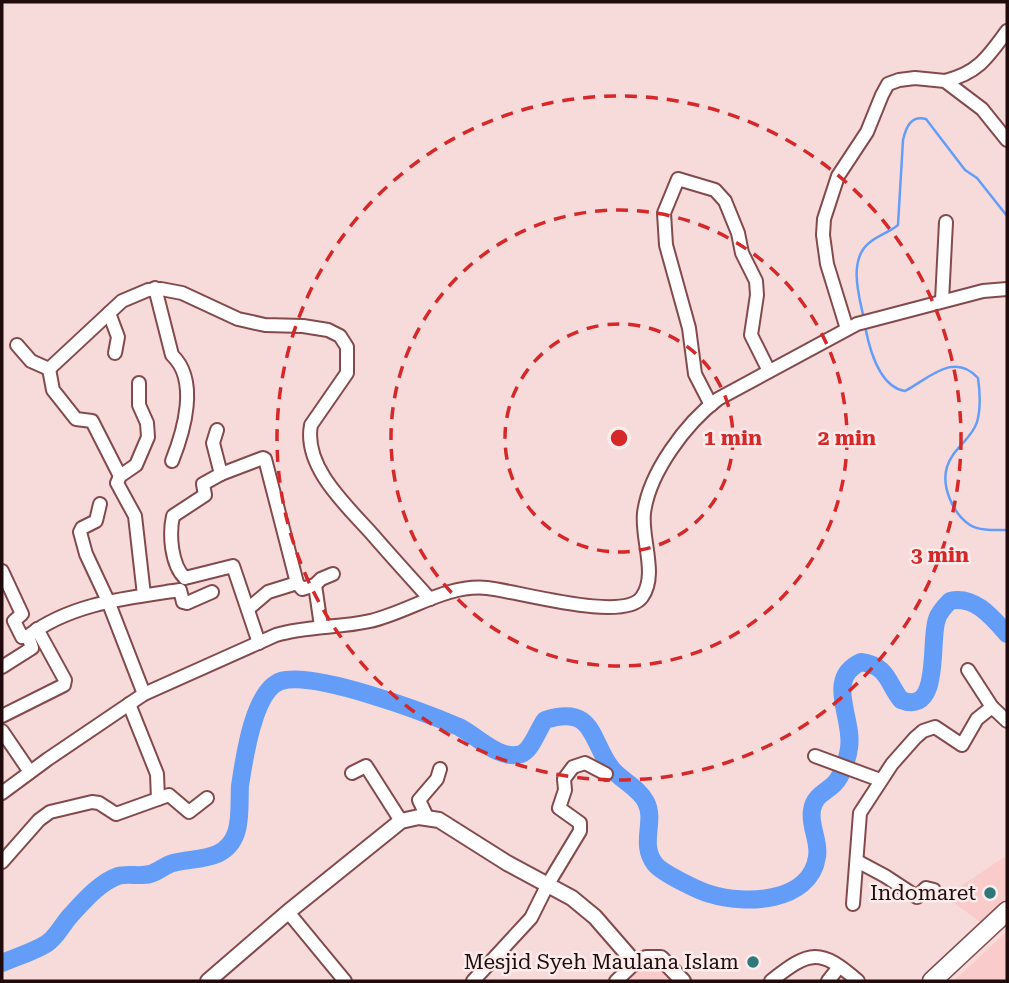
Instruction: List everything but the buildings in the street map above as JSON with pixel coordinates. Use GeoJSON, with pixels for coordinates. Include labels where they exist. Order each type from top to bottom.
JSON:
{"type":"FeatureCollection","features":[{"type":"Feature","properties":{"kind":"highway"},"geometry":{"type":"LineString","coordinates":[[932,981],[1007,911]]}},
{"type":"Feature","properties":{"kind":"highway"},"geometry":{"type":"LineString","coordinates":[[947,981],[1007,924]]}},
{"type":"Feature","properties":{"kind":"main road"},"geometry":{"type":"LineString","coordinates":[[208,981],[401,821],[426,817],[446,823],[507,863],[586,908],[635,963],[646,958],[661,958],[682,981]]}},
{"type":"Feature","properties":{"kind":"street"},"geometry":{"type":"LineString","coordinates":[[852,326],[827,264],[823,235],[824,219],[838,176],[867,132],[888,84],[915,78],[945,81],[972,72],[985,61],[1007,31]]}},
{"type":"Feature","properties":{"kind":"street"},"geometry":{"type":"LineString","coordinates":[[945,81],[982,109],[1007,140]]}},
{"type":"Feature","properties":{"kind":"street"},"geometry":{"type":"LineString","coordinates":[[711,405],[695,374],[689,328],[666,246],[664,213],[678,178],[715,190],[725,201],[755,281],[757,295],[752,341],[769,371]]}},
{"type":"Feature","properties":{"kind":"street"},"geometry":{"type":"LineString","coordinates":[[942,301],[946,222]]}},
{"type":"Feature","properties":{"kind":"street"},"geometry":{"type":"LineString","coordinates":[[155,288],[172,355],[185,370],[187,396],[172,461]]}},
{"type":"Feature","properties":{"kind":"street"},"geometry":{"type":"LineString","coordinates":[[49,369],[122,301],[155,288],[182,293],[238,319],[265,325],[328,330],[340,336],[347,347],[347,373],[311,425],[309,435],[315,461],[342,504],[430,599]]}},
{"type":"Feature","properties":{"kind":"street"},"geometry":{"type":"LineString","coordinates":[[2,793],[144,694],[296,629],[373,620],[464,589],[484,588],[590,606],[631,606],[640,600],[646,590],[648,570],[644,514],[649,494],[674,446],[711,405],[852,326],[983,291],[1007,289]]}},
{"type":"Feature","properties":{"kind":"street"},"geometry":{"type":"LineString","coordinates":[[109,313],[118,337],[115,353]]}},
{"type":"Feature","properties":{"kind":"street"},"geometry":{"type":"LineString","coordinates":[[17,345],[31,361],[49,369]]}},
{"type":"Feature","properties":{"kind":"street"},"geometry":{"type":"LineString","coordinates":[[49,369],[53,390],[75,418],[92,421],[120,476]]}},
{"type":"Feature","properties":{"kind":"street"},"geometry":{"type":"LineString","coordinates":[[139,383],[139,405],[147,423],[148,437],[136,465],[120,476],[117,483],[135,516],[144,595]]}},
{"type":"Feature","properties":{"kind":"street"},"geometry":{"type":"LineString","coordinates":[[217,430],[213,448],[221,474]]}},
{"type":"Feature","properties":{"kind":"street"},"geometry":{"type":"LineString","coordinates":[[259,643],[233,566],[185,578],[175,558],[171,537],[173,516],[205,495],[203,484],[263,457],[297,583],[302,589],[333,574]]}},
{"type":"Feature","properties":{"kind":"street"},"geometry":{"type":"LineString","coordinates":[[100,504],[96,521],[82,528],[80,532],[86,554],[108,601],[144,694]]}},
{"type":"Feature","properties":{"kind":"street"},"geometry":{"type":"LineString","coordinates":[[2,571],[22,614],[14,621],[22,637],[64,614],[108,601],[180,590],[183,602],[187,603],[212,592]]}},
{"type":"Feature","properties":{"kind":"street"},"geometry":{"type":"LineString","coordinates":[[248,609],[268,592],[297,583]]}},
{"type":"Feature","properties":{"kind":"street"},"geometry":{"type":"LineString","coordinates":[[315,585],[321,626]]}},
{"type":"Feature","properties":{"kind":"street"},"geometry":{"type":"LineString","coordinates":[[2,667],[32,648],[32,632]]}},
{"type":"Feature","properties":{"kind":"street"},"geometry":{"type":"LineString","coordinates":[[2,716],[64,685],[65,680],[32,632]]}},
{"type":"Feature","properties":{"kind":"street"},"geometry":{"type":"LineString","coordinates":[[968,670],[992,707],[1007,721]]}},
{"type":"Feature","properties":{"kind":"street"},"geometry":{"type":"LineString","coordinates":[[129,704],[157,774],[158,799]]}},
{"type":"Feature","properties":{"kind":"street"},"geometry":{"type":"LineString","coordinates":[[853,904],[860,813],[880,780],[923,731],[935,727],[962,744],[977,719],[992,707]]}},
{"type":"Feature","properties":{"kind":"street"},"geometry":{"type":"LineString","coordinates":[[2,731],[30,772]]}},
{"type":"Feature","properties":{"kind":"street"},"geometry":{"type":"LineString","coordinates":[[815,756],[880,780]]}},
{"type":"Feature","properties":{"kind":"street"},"geometry":{"type":"LineString","coordinates":[[473,981],[531,918],[581,826],[559,808],[565,790],[564,779],[573,767],[581,763],[606,774]]}},
{"type":"Feature","properties":{"kind":"street"},"geometry":{"type":"LineString","coordinates":[[352,773],[366,766],[401,821]]}},
{"type":"Feature","properties":{"kind":"street"},"geometry":{"type":"LineString","coordinates":[[426,817],[419,800],[437,779],[440,769]]}},
{"type":"Feature","properties":{"kind":"street"},"geometry":{"type":"LineString","coordinates":[[2,862],[39,820],[50,812],[92,802],[99,803],[116,814],[171,796],[190,812],[207,799]]}},
{"type":"Feature","properties":{"kind":"street"},"geometry":{"type":"LineString","coordinates":[[857,862],[917,897],[926,888],[934,890]]}},
{"type":"Feature","properties":{"kind":"street"},"geometry":{"type":"LineString","coordinates":[[288,912],[345,981]]}},
{"type":"Feature","properties":{"kind":"street"},"geometry":{"type":"LineString","coordinates":[[771,981],[793,964],[808,957],[826,958],[858,981]]}},
{"type":"Feature","properties":{"kind":"street"},"geometry":{"type":"LineString","coordinates":[[616,981],[635,963]]}},
{"type":"Feature","properties":{"kind":"street"},"geometry":{"type":"LineString","coordinates":[[828,981],[839,967]]}},
{"type":"Feature","properties":{"kind":"shaded area"},"geometry":{"type":"Polygon","coordinates":[[[1007,855],[1007,909],[986,926],[945,897],[1007,855]]]}},
{"type":"Feature","properties":{"kind":"shaded area"},"geometry":{"type":"Polygon","coordinates":[[[1007,931],[1007,981],[954,981],[1007,931]]]}},
{"type":"Feature","properties":{"kind":"shaded area"},"geometry":{"type":"Polygon","coordinates":[[[646,962],[656,962],[678,981],[625,981],[646,962]]]}},
{"type":"Feature","properties":{"kind":"waterway"},"geometry":{"type":"LineString","coordinates":[[864,319],[857,279],[859,259],[869,243],[898,225],[903,140],[913,120],[926,119],[965,170],[977,178],[1007,216]]}},
{"type":"Feature","properties":{"kind":"waterway"},"geometry":{"type":"LineString","coordinates":[[865,326],[877,365],[888,382],[896,388],[905,391],[932,374],[950,367],[969,370],[978,378],[980,400],[977,422],[947,467],[947,491],[958,514],[970,525],[983,529],[1007,530]]}},
{"type":"Feature","properties":{"kind":"waterway"},"geometry":{"type":"LineString","coordinates":[[2,963],[36,950],[50,941],[86,899],[111,879],[122,875],[150,874],[170,864],[209,857],[225,849],[238,828],[244,760],[257,711],[271,687],[281,681],[297,679],[318,682],[370,695],[459,727],[504,754],[525,752],[545,720],[562,716],[583,721],[612,769],[646,802],[649,810],[648,848],[655,864],[673,877],[705,892],[724,897],[757,899],[789,892],[802,884],[812,872],[818,851],[811,816],[813,805],[818,797],[838,780],[848,752],[849,736],[842,689],[844,678],[850,669],[861,662],[877,667],[901,700],[914,702],[923,697],[928,687],[937,619],[950,601],[975,604],[1007,634]]}},
{"type":"Feature","properties":{"kind":"place","name":"Indomaret"},"geometry":{"type":"Point","coordinates":[990,893]}},
{"type":"Feature","properties":{"kind":"place","name":"Mesjid Syeh Maulana Islam"},"geometry":{"type":"Point","coordinates":[753,962]}}]}
